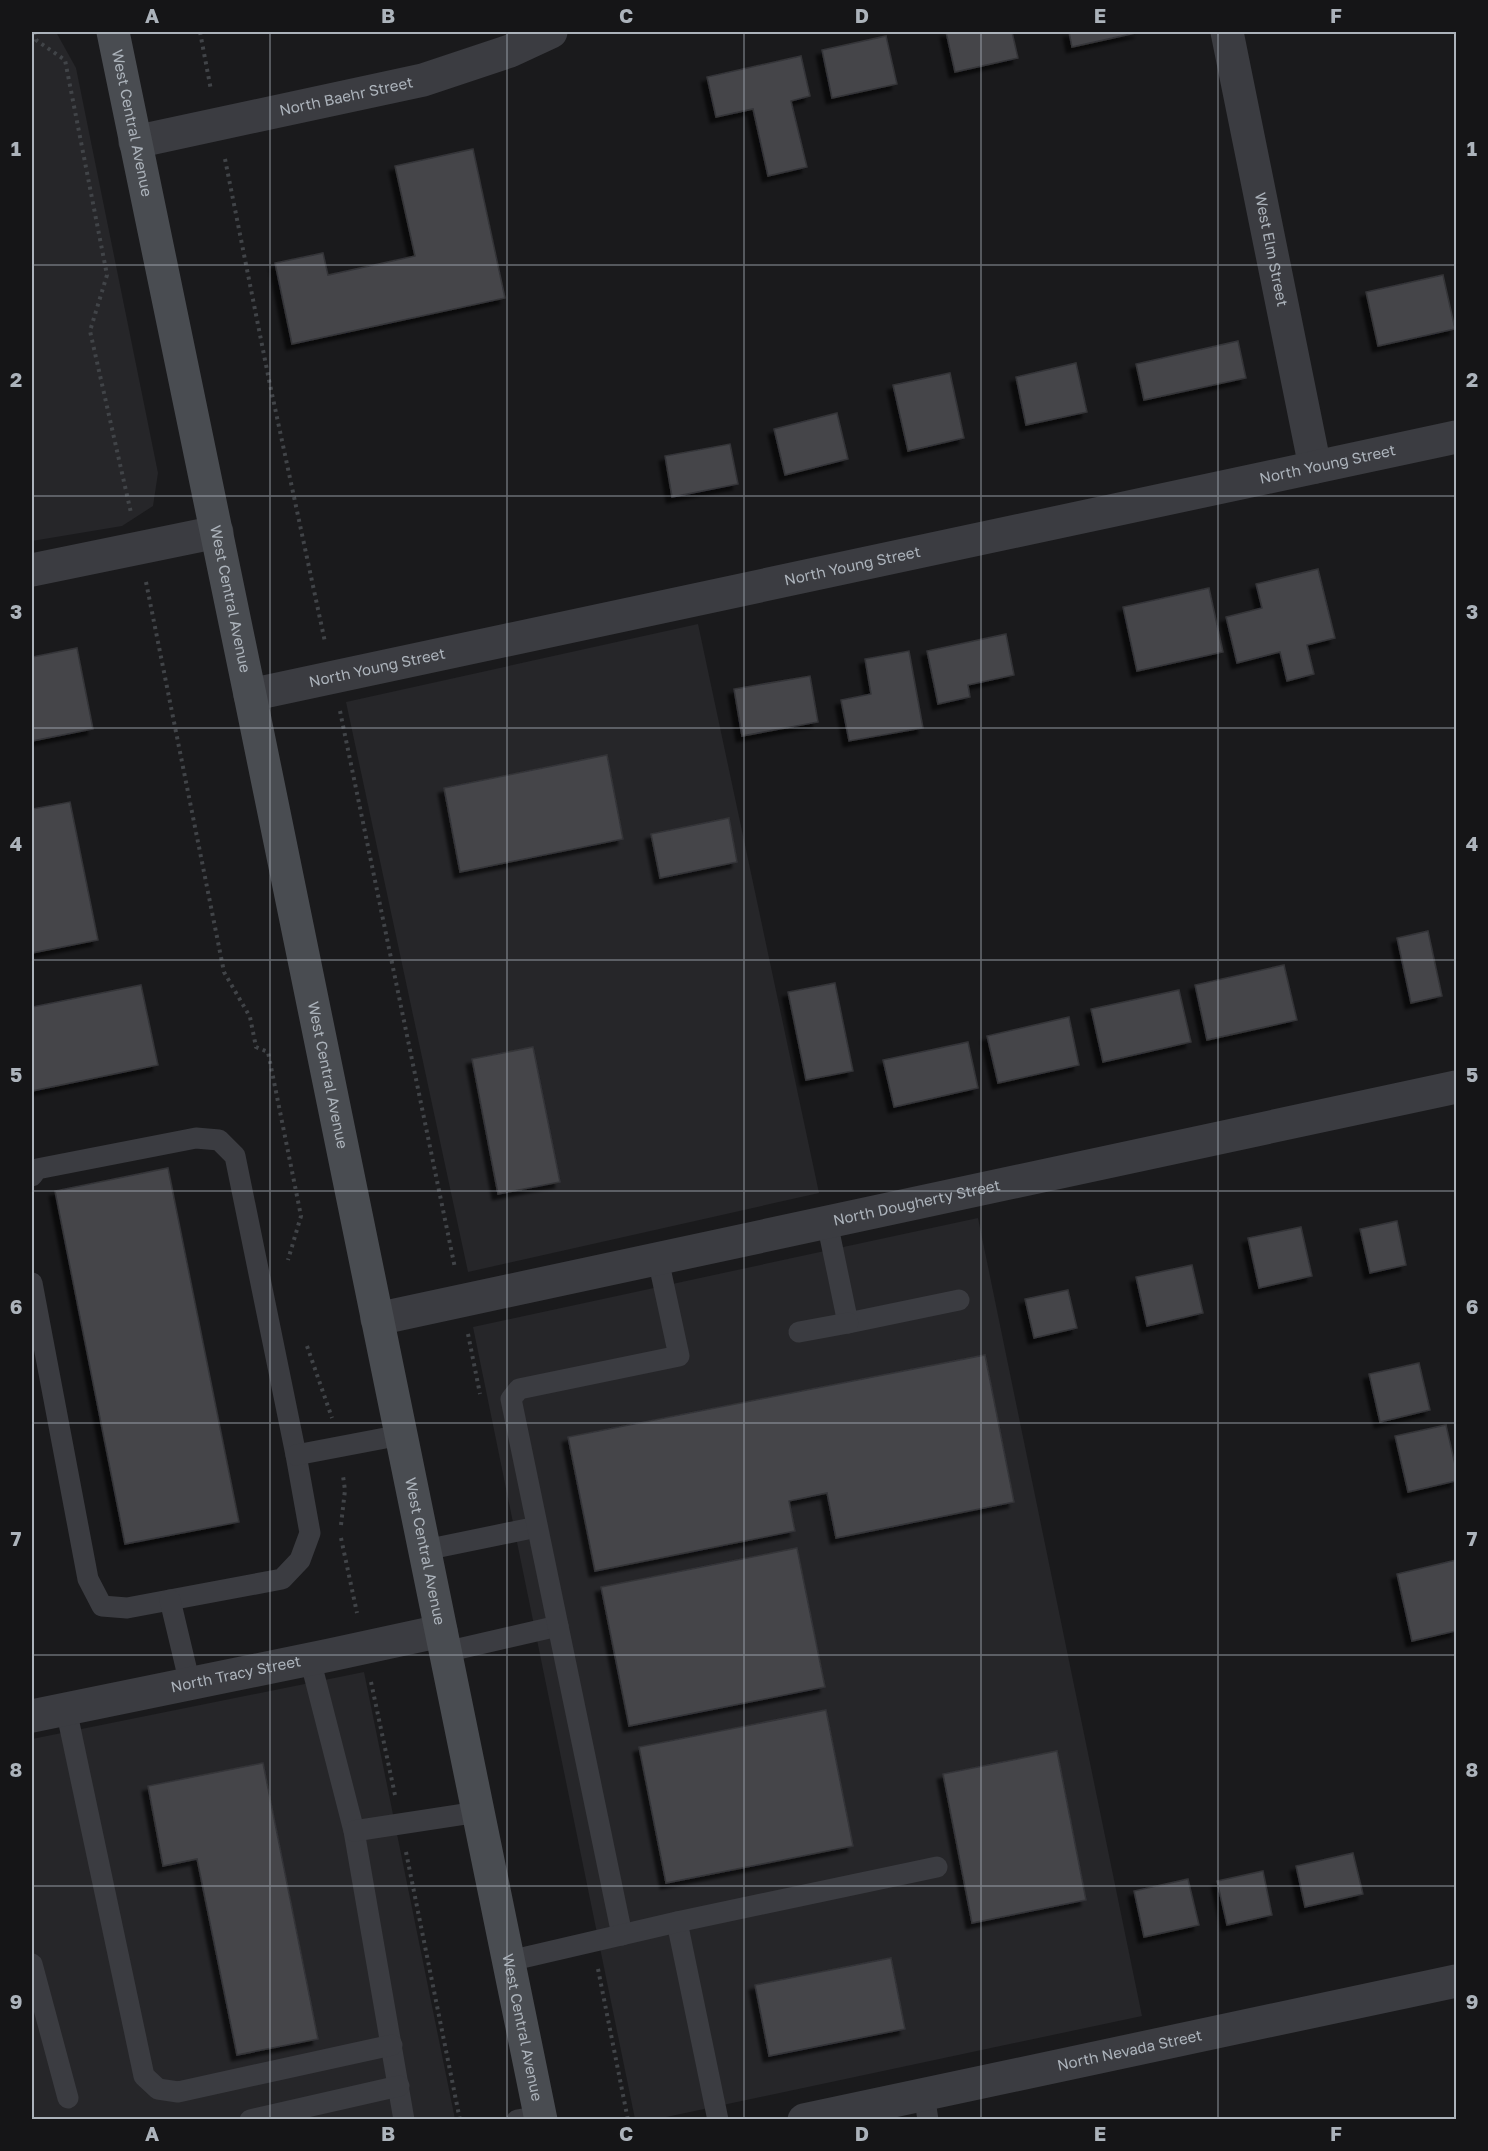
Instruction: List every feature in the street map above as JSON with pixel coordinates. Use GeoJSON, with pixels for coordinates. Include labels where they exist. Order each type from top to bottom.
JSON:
{"type":"FeatureCollection","features":[{"type":"Feature","properties":{"kind":"main road","name":"West Central Avenue"},"geometry":{"type":"LineString","coordinates":[[113,32],[508,1961],[532,2118]]}},
{"type":"Feature","properties":{"kind":"street","name":"North Baehr Street"},"geometry":{"type":"LineString","coordinates":[[135,142],[423,80],[510,51],[550,32]]}},
{"type":"Feature","properties":{"kind":"street","name":"West Elm Street"},"geometry":{"type":"LineString","coordinates":[[1227,32],[1315,467]]}},
{"type":"Feature","properties":{"kind":"street","name":"North Young Street"},"geometry":{"type":"LineString","coordinates":[[250,695],[1456,437]]}},
{"type":"Feature","properties":{"kind":"street"},"geometry":{"type":"LineString","coordinates":[[32,570],[217,532]]}},
{"type":"Feature","properties":{"kind":"street","name":"North Dougherty Street"},"geometry":{"type":"LineString","coordinates":[[377,1319],[1456,1087]]}},
{"type":"Feature","properties":{"kind":"street","name":"North Tracy Street"},"geometry":{"type":"LineString","coordinates":[[32,1716],[364,1648],[443,1641]]}},
{"type":"Feature","properties":{"kind":"street","name":"North Nevada Street"},"geometry":{"type":"LineString","coordinates":[[804,2120],[926,2107],[1456,1981]]}},
{"type":"Feature","properties":{"kind":"lane"},"geometry":{"type":"LineString","coordinates":[[32,1176],[37,1169],[196,1138],[219,1140],[235,1156],[310,1533],[300,1560],[282,1579],[127,1608],[102,1606],[87,1579],[32,1283]]}},
{"type":"Feature","properties":{"kind":"lane"},"geometry":{"type":"LineString","coordinates":[[827,1222],[848,1323]]}},
{"type":"Feature","properties":{"kind":"lane"},"geometry":{"type":"LineString","coordinates":[[622,1935],[511,1399],[519,1389],[678,1356],[658,1258]]}},
{"type":"Feature","properties":{"kind":"lane"},"geometry":{"type":"LineString","coordinates":[[799,1332],[959,1300]]}},
{"type":"Feature","properties":{"kind":"lane"},"geometry":{"type":"LineString","coordinates":[[296,1455],[401,1436]]}},
{"type":"Feature","properties":{"kind":"lane"},"geometry":{"type":"LineString","coordinates":[[425,1550],[537,1527]]}},
{"type":"Feature","properties":{"kind":"lane"},"geometry":{"type":"LineString","coordinates":[[170,1600],[190,1684]]}},
{"type":"Feature","properties":{"kind":"lane"},"geometry":{"type":"LineString","coordinates":[[443,1641],[558,1626]]}},
{"type":"Feature","properties":{"kind":"lane"},"geometry":{"type":"LineString","coordinates":[[310,1659],[354,1831],[404,2120]]}},
{"type":"Feature","properties":{"kind":"lane"},"geometry":{"type":"LineString","coordinates":[[66,1709],[144,2076],[158,2089],[178,2092],[392,2045]]}},
{"type":"Feature","properties":{"kind":"lane"},"geometry":{"type":"LineString","coordinates":[[354,1831],[478,1812]]}},
{"type":"Feature","properties":{"kind":"lane"},"geometry":{"type":"LineString","coordinates":[[508,1961],[677,1922],[937,1867]]}},
{"type":"Feature","properties":{"kind":"lane"},"geometry":{"type":"LineString","coordinates":[[677,1922],[718,2120]]}},
{"type":"Feature","properties":{"kind":"lane"},"geometry":{"type":"LineString","coordinates":[[32,1964],[68,2098]]}},
{"type":"Feature","properties":{"kind":"lane"},"geometry":{"type":"LineString","coordinates":[[250,2120],[399,2086]]}},
{"type":"Feature","properties":{"kind":"path"},"geometry":{"type":"LineString","coordinates":[[34,32],[36,40],[65,60],[107,275],[90,332],[160,644],[224,972],[250,1017],[256,1047],[268,1052],[301,1216],[288,1260]]}},
{"type":"Feature","properties":{"kind":"path"},"geometry":{"type":"LineString","coordinates":[[200,32],[268,380],[333,677],[483,1405]]}},
{"type":"Feature","properties":{"kind":"path"},"geometry":{"type":"LineString","coordinates":[[305,1338],[332,1414],[345,1490],[340,1533],[460,2120]]}},
{"type":"Feature","properties":{"kind":"path"},"geometry":{"type":"LineString","coordinates":[[592,1942],[628,2120]]}},
{"type":"Feature","properties":{"kind":"shaded area"},"geometry":{"type":"Polygon","coordinates":[[[32,32],[56,32],[76,68],[158,473],[153,506],[122,526],[32,541],[32,32]]]}},
{"type":"Feature","properties":{"kind":"shaded area"},"geometry":{"type":"Polygon","coordinates":[[[698,624],[819,1193],[468,1272],[346,702],[698,624]]]}},
{"type":"Feature","properties":{"kind":"shaded area"},"geometry":{"type":"Polygon","coordinates":[[[978,1218],[1142,2016],[657,2119],[635,2119],[473,1327],[978,1218]]]}},
{"type":"Feature","properties":{"kind":"shaded area"},"geometry":{"type":"Polygon","coordinates":[[[364,1672],[455,2119],[32,2120],[32,1739],[364,1672]]]}},
{"type":"Feature","properties":{"kind":"building"},"geometry":{"type":"Polygon","coordinates":[[[946,32],[1012,32],[1018,58],[955,72],[946,32]]]}},
{"type":"Feature","properties":{"kind":"building"},"geometry":{"type":"Polygon","coordinates":[[[1069,32],[1140,32],[1072,47],[1069,32]]]}},
{"type":"Feature","properties":{"kind":"building"},"geometry":{"type":"Polygon","coordinates":[[[886,36],[897,84],[832,98],[822,50],[886,36]]]}},
{"type":"Feature","properties":{"kind":"building"},"geometry":{"type":"Polygon","coordinates":[[[801,56],[810,96],[791,101],[807,167],[768,176],[753,109],[716,117],[707,77],[801,56]]]}},
{"type":"Feature","properties":{"kind":"building"},"geometry":{"type":"Polygon","coordinates":[[[473,149],[505,298],[292,344],[275,263],[323,253],[328,275],[415,256],[395,166],[473,149]]]}},
{"type":"Feature","properties":{"kind":"building"},"geometry":{"type":"Polygon","coordinates":[[[1443,275],[1455,329],[1378,346],[1366,292],[1443,275]]]}},
{"type":"Feature","properties":{"kind":"building"},"geometry":{"type":"Polygon","coordinates":[[[1238,341],[1246,378],[1144,400],[1136,364],[1238,341]]]}},
{"type":"Feature","properties":{"kind":"building"},"geometry":{"type":"Polygon","coordinates":[[[1076,363],[1087,412],[1026,425],[1016,377],[1076,363]]]}},
{"type":"Feature","properties":{"kind":"building"},"geometry":{"type":"Polygon","coordinates":[[[950,373],[964,438],[908,451],[893,385],[950,373]]]}},
{"type":"Feature","properties":{"kind":"building"},"geometry":{"type":"Polygon","coordinates":[[[837,413],[848,459],[785,475],[774,429],[837,413]]]}},
{"type":"Feature","properties":{"kind":"building"},"geometry":{"type":"Polygon","coordinates":[[[730,444],[738,484],[672,497],[665,456],[730,444]]]}},
{"type":"Feature","properties":{"kind":"building"},"geometry":{"type":"Polygon","coordinates":[[[1318,569],[1335,638],[1307,645],[1314,674],[1287,681],[1280,652],[1237,663],[1226,617],[1262,608],[1256,584],[1318,569]]]}},
{"type":"Feature","properties":{"kind":"building"},"geometry":{"type":"Polygon","coordinates":[[[1209,588],[1223,652],[1137,671],[1123,607],[1209,588]]]}},
{"type":"Feature","properties":{"kind":"building"},"geometry":{"type":"Polygon","coordinates":[[[1006,634],[1014,675],[968,685],[970,697],[938,704],[927,651],[1006,634]]]}},
{"type":"Feature","properties":{"kind":"building"},"geometry":{"type":"Polygon","coordinates":[[[77,648],[93,729],[32,741],[32,657],[77,648]]]}},
{"type":"Feature","properties":{"kind":"building"},"geometry":{"type":"Polygon","coordinates":[[[909,651],[923,728],[849,741],[841,700],[871,694],[865,659],[909,651]]]}},
{"type":"Feature","properties":{"kind":"building"},"geometry":{"type":"Polygon","coordinates":[[[810,676],[818,722],[742,736],[734,689],[810,676]]]}},
{"type":"Feature","properties":{"kind":"building"},"geometry":{"type":"Polygon","coordinates":[[[607,755],[623,839],[460,872],[444,788],[607,755]]]}},
{"type":"Feature","properties":{"kind":"building"},"geometry":{"type":"Polygon","coordinates":[[[70,802],[98,940],[32,953],[32,809],[70,802]]]}},
{"type":"Feature","properties":{"kind":"building"},"geometry":{"type":"Polygon","coordinates":[[[729,818],[737,862],[660,878],[651,834],[729,818]]]}},
{"type":"Feature","properties":{"kind":"building"},"geometry":{"type":"Polygon","coordinates":[[[1428,931],[1442,996],[1411,1003],[1397,938],[1428,931]]]}},
{"type":"Feature","properties":{"kind":"building"},"geometry":{"type":"Polygon","coordinates":[[[1284,965],[1297,1020],[1207,1040],[1195,985],[1284,965]]]}},
{"type":"Feature","properties":{"kind":"building"},"geometry":{"type":"Polygon","coordinates":[[[835,983],[853,1071],[806,1080],[788,992],[835,983]]]}},
{"type":"Feature","properties":{"kind":"building"},"geometry":{"type":"Polygon","coordinates":[[[141,985],[158,1065],[32,1091],[32,1007],[141,985]]]}},
{"type":"Feature","properties":{"kind":"building"},"geometry":{"type":"Polygon","coordinates":[[[1179,990],[1191,1042],[1103,1062],[1091,1009],[1179,990]]]}},
{"type":"Feature","properties":{"kind":"building"},"geometry":{"type":"Polygon","coordinates":[[[1069,1017],[1079,1065],[998,1083],[987,1036],[1069,1017]]]}},
{"type":"Feature","properties":{"kind":"building"},"geometry":{"type":"Polygon","coordinates":[[[968,1042],[978,1088],[894,1107],[883,1060],[968,1042]]]}},
{"type":"Feature","properties":{"kind":"building"},"geometry":{"type":"Polygon","coordinates":[[[533,1047],[560,1182],[498,1194],[472,1059],[533,1047]]]}},
{"type":"Feature","properties":{"kind":"building"},"geometry":{"type":"Polygon","coordinates":[[[168,1168],[239,1522],[125,1544],[55,1191],[168,1168]]]}},
{"type":"Feature","properties":{"kind":"building"},"geometry":{"type":"Polygon","coordinates":[[[1397,1221],[1406,1265],[1370,1273],[1360,1229],[1397,1221]]]}},
{"type":"Feature","properties":{"kind":"building"},"geometry":{"type":"Polygon","coordinates":[[[1301,1227],[1312,1276],[1259,1288],[1248,1238],[1301,1227]]]}},
{"type":"Feature","properties":{"kind":"building"},"geometry":{"type":"Polygon","coordinates":[[[1192,1265],[1203,1313],[1147,1326],[1136,1277],[1192,1265]]]}},
{"type":"Feature","properties":{"kind":"building"},"geometry":{"type":"Polygon","coordinates":[[[1068,1290],[1077,1328],[1034,1338],[1025,1299],[1068,1290]]]}},
{"type":"Feature","properties":{"kind":"building"},"geometry":{"type":"Polygon","coordinates":[[[985,1355],[1014,1502],[836,1538],[827,1493],[789,1501],[795,1531],[595,1571],[568,1437],[985,1355]]]}},
{"type":"Feature","properties":{"kind":"building"},"geometry":{"type":"Polygon","coordinates":[[[1419,1363],[1430,1410],[1380,1422],[1369,1374],[1419,1363]]]}},
{"type":"Feature","properties":{"kind":"building"},"geometry":{"type":"Polygon","coordinates":[[[1446,1425],[1456,1469],[1456,1481],[1408,1492],[1395,1436],[1446,1425]]]}},
{"type":"Feature","properties":{"kind":"building"},"geometry":{"type":"Polygon","coordinates":[[[797,1548],[825,1687],[629,1726],[601,1587],[797,1548]]]}},
{"type":"Feature","properties":{"kind":"building"},"geometry":{"type":"Polygon","coordinates":[[[1456,1560],[1456,1631],[1412,1641],[1397,1574],[1456,1560]]]}},
{"type":"Feature","properties":{"kind":"building"},"geometry":{"type":"Polygon","coordinates":[[[826,1710],[853,1846],[666,1883],[639,1747],[826,1710]]]}},
{"type":"Feature","properties":{"kind":"building"},"geometry":{"type":"Polygon","coordinates":[[[1057,1751],[1086,1900],[972,1923],[943,1774],[1057,1751]]]}},
{"type":"Feature","properties":{"kind":"building"},"geometry":{"type":"Polygon","coordinates":[[[263,1763],[318,2039],[237,2055],[197,1859],[163,1866],[148,1786],[263,1763]]]}},
{"type":"Feature","properties":{"kind":"building"},"geometry":{"type":"Polygon","coordinates":[[[1353,1853],[1363,1894],[1305,1907],[1296,1866],[1353,1853]]]}},
{"type":"Feature","properties":{"kind":"building"},"geometry":{"type":"Polygon","coordinates":[[[1263,1871],[1272,1915],[1227,1925],[1217,1881],[1263,1871]]]}},
{"type":"Feature","properties":{"kind":"building"},"geometry":{"type":"Polygon","coordinates":[[[1188,1879],[1199,1925],[1144,1937],[1134,1891],[1188,1879]]]}},
{"type":"Feature","properties":{"kind":"building"},"geometry":{"type":"Polygon","coordinates":[[[891,1958],[905,2029],[769,2056],[755,1985],[891,1958]]]}}]}
